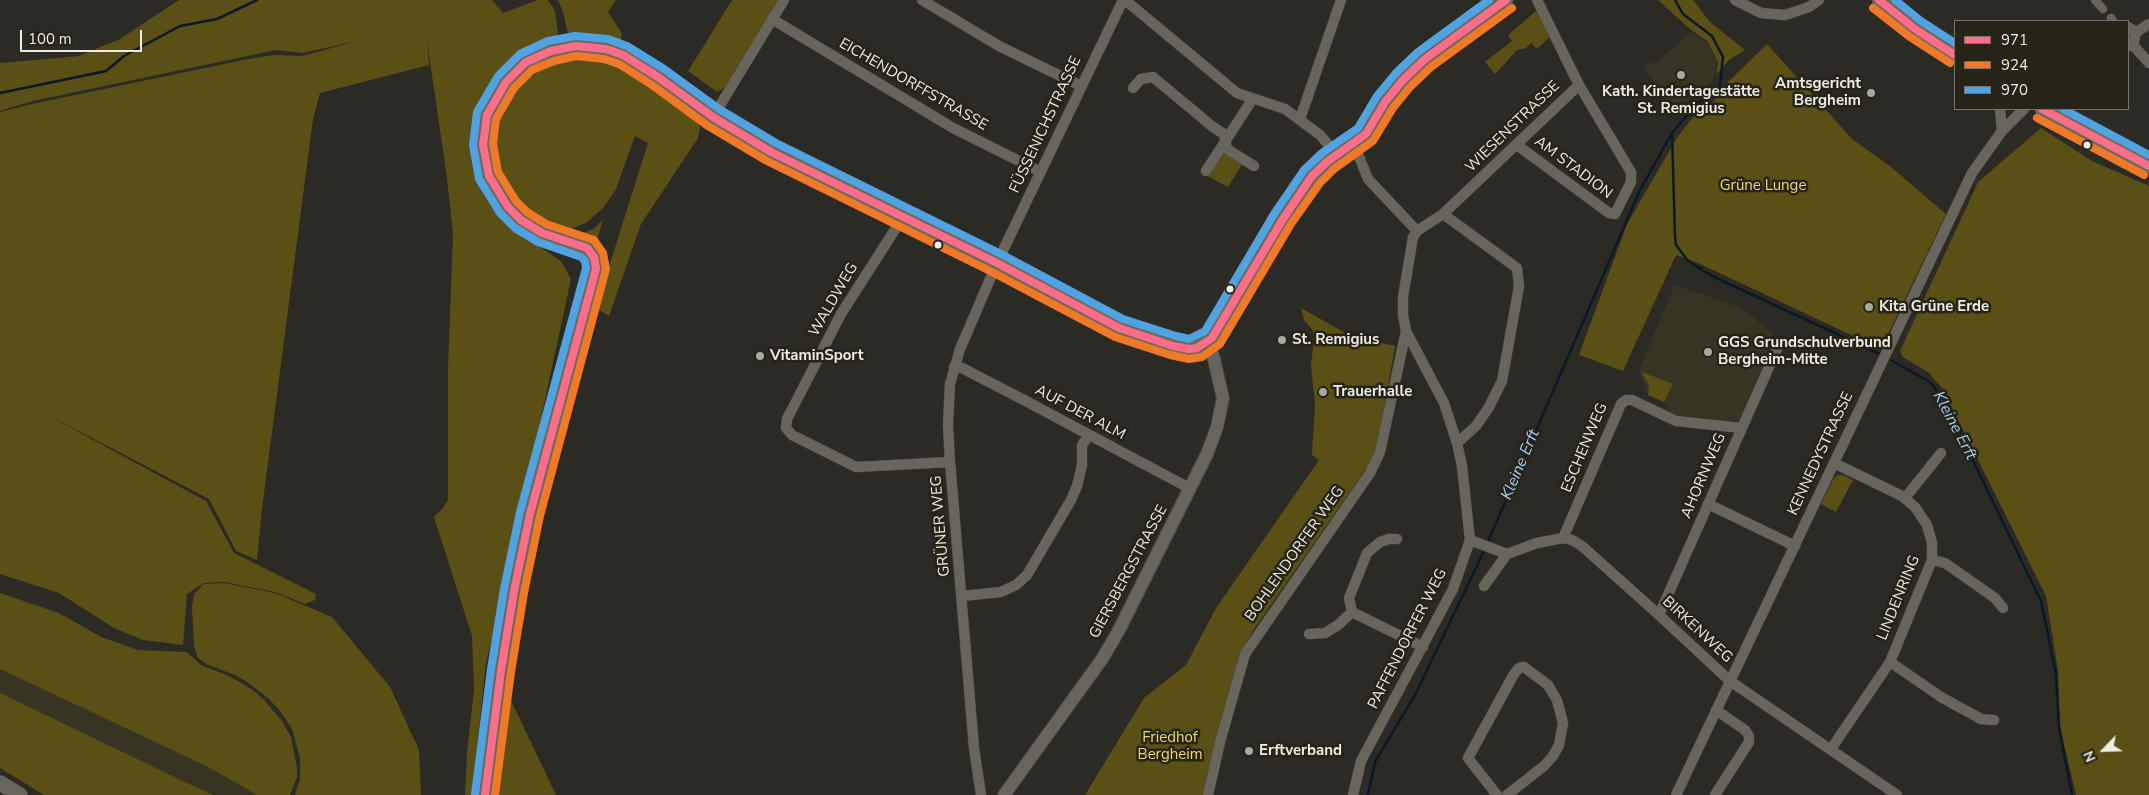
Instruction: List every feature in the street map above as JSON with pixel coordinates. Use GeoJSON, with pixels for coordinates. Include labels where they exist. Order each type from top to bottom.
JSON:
{"type":"FeatureCollection","features":[{"type":"Feature","properties":{"kind":"main road"},"geometry":{"type":"LineString","coordinates":[[1879,0],[1915,29],[1954,54]]}},
{"type":"Feature","properties":{"kind":"main road"},"geometry":{"type":"LineString","coordinates":[[485,795],[502,662],[530,514],[596,269],[594,257],[587,248],[536,230],[508,207],[496,191],[485,160],[484,130],[487,115],[506,82],[526,62],[551,51],[567,47],[590,46],[606,49],[638,63],[713,118],[771,152],[997,263],[1119,328],[1173,346],[1189,349],[1205,344],[1212,338],[1283,219],[1312,176],[1366,134],[1385,102],[1425,58],[1498,2]]}},
{"type":"Feature","properties":{"kind":"main road"},"geometry":{"type":"LineString","coordinates":[[2044,110],[2149,166]]}},
{"type":"Feature","properties":{"kind":"main road"},"geometry":{"type":"LineString","coordinates":[[0,783],[20,795]]}},
{"type":"Feature","properties":{"kind":"street"},"geometry":{"type":"LineString","coordinates":[[713,118],[784,0]]}},
{"type":"Feature","properties":{"kind":"street"},"geometry":{"type":"LineString","coordinates":[[922,0],[999,46],[1081,86]]}},
{"type":"Feature","properties":{"kind":"street"},"geometry":{"type":"LineString","coordinates":[[1124,0],[1237,93],[1285,109],[1320,135],[1337,155]]}},
{"type":"Feature","properties":{"kind":"street","name":"FÜSSENICHSTRASSE"},"geometry":{"type":"LineString","coordinates":[[997,263],[1124,0]]}},
{"type":"Feature","properties":{"kind":"street"},"geometry":{"type":"LineString","coordinates":[[1300,119],[1341,0]]}},
{"type":"Feature","properties":{"kind":"street","name":"WIESENSTRASSE"},"geometry":{"type":"LineString","coordinates":[[1417,231],[1443,214],[1579,85],[1537,0]]}},
{"type":"Feature","properties":{"kind":"street"},"geometry":{"type":"LineString","coordinates":[[1735,0],[1761,13],[1785,15],[1808,7],[1819,0]]}},
{"type":"Feature","properties":{"kind":"street"},"geometry":{"type":"LineString","coordinates":[[2095,0],[2102,9]]}},
{"type":"Feature","properties":{"kind":"street","name":"EICHENDORFFSTRASSE"},"geometry":{"type":"LineString","coordinates":[[772,19],[953,128],[1041,172]]}},
{"type":"Feature","properties":{"kind":"street"},"geometry":{"type":"LineString","coordinates":[[2149,24],[2131,30],[2135,39],[2130,45],[2149,62]]}},
{"type":"Feature","properties":{"kind":"street"},"geometry":{"type":"LineString","coordinates":[[1133,88],[1141,79],[1154,77],[1213,127],[1224,134],[1227,149],[1254,166]]}},
{"type":"Feature","properties":{"kind":"street","name":"AM STADION"},"geometry":{"type":"LineString","coordinates":[[1517,145],[1608,213],[1615,214],[1631,182],[1631,172],[1579,85]]}},
{"type":"Feature","properties":{"kind":"street"},"geometry":{"type":"LineString","coordinates":[[1206,171],[1252,98]]}},
{"type":"Feature","properties":{"kind":"street"},"geometry":{"type":"LineString","coordinates":[[2000,110],[2002,131]]}},
{"type":"Feature","properties":{"kind":"street","name":"KENNEDYSTRASSE"},"geometry":{"type":"LineString","coordinates":[[1676,795],[1972,173],[2002,131],[2023,110]]}},
{"type":"Feature","properties":{"kind":"street"},"geometry":{"type":"LineString","coordinates":[[1354,144],[1368,179],[1417,231]]}},
{"type":"Feature","properties":{"kind":"street"},"geometry":{"type":"LineString","coordinates":[[1443,214],[1516,268],[1519,286],[1502,381],[1489,407],[1476,426],[1457,443]]}},
{"type":"Feature","properties":{"kind":"street","name":"WALDWEG"},"geometry":{"type":"LineString","coordinates":[[903,217],[841,314],[787,419],[786,428],[792,435],[856,467],[950,462]]}},
{"type":"Feature","properties":{"kind":"street","name":"PAFFENDORFER WEG"},"geometry":{"type":"LineString","coordinates":[[1353,795],[1361,761],[1453,589],[1474,541],[1457,443],[1444,403],[1406,331],[1403,316],[1403,297],[1410,247],[1417,231]]}},
{"type":"Feature","properties":{"kind":"street","name":"GRÜNER WEG"},"geometry":{"type":"LineString","coordinates":[[981,795],[974,748],[950,462],[948,407],[954,367],[960,349],[997,263]]}},
{"type":"Feature","properties":{"kind":"street","name":"BOHLENDORFER WEG"},"geometry":{"type":"LineString","coordinates":[[1208,795],[1220,742],[1245,654],[1370,473],[1380,452],[1406,331]]}},
{"type":"Feature","properties":{"kind":"street","name":"GIERSBERGSTRASSE"},"geometry":{"type":"LineString","coordinates":[[1004,795],[1110,645],[1191,489],[1217,427],[1223,398],[1212,355],[1205,344]]}},
{"type":"Feature","properties":{"kind":"street","name":"AHORNWEG"},"geometry":{"type":"LineString","coordinates":[[1659,615],[1740,428],[1777,349]]}},
{"type":"Feature","properties":{"kind":"street","name":"AUF DER ALM"},"geometry":{"type":"LineString","coordinates":[[954,367],[962,368],[1191,489]]}},
{"type":"Feature","properties":{"kind":"street","name":"ESCHENWEG"},"geometry":{"type":"LineString","coordinates":[[1563,538],[1621,404],[1626,400],[1632,400],[1676,421],[1740,428]]}},
{"type":"Feature","properties":{"kind":"street"},"geometry":{"type":"LineString","coordinates":[[962,596],[1001,592],[1016,585],[1027,575],[1071,500],[1077,486],[1082,465],[1082,445],[1089,435]]}},
{"type":"Feature","properties":{"kind":"street"},"geometry":{"type":"LineString","coordinates":[[1904,498],[1941,453]]}},
{"type":"Feature","properties":{"kind":"street","name":"LINDENRING"},"geometry":{"type":"LineString","coordinates":[[1831,749],[1890,662],[1932,560],[1932,543],[1927,525],[1915,507],[1904,498],[1834,463]]}},
{"type":"Feature","properties":{"kind":"street"},"geometry":{"type":"LineString","coordinates":[[1708,504],[1795,546]]}},
{"type":"Feature","properties":{"kind":"street"},"geometry":{"type":"LineString","coordinates":[[1474,541],[1503,552],[1563,538]]}},
{"type":"Feature","properties":{"kind":"street","name":"BIRKENWEG"},"geometry":{"type":"LineString","coordinates":[[1563,538],[1572,540],[1582,546],[1730,681],[1897,795]]}},
{"type":"Feature","properties":{"kind":"street"},"geometry":{"type":"LineString","coordinates":[[1352,612],[1349,598],[1367,553],[1380,542],[1397,539]]}},
{"type":"Feature","properties":{"kind":"street"},"geometry":{"type":"LineString","coordinates":[[1484,586],[1503,552]]}},
{"type":"Feature","properties":{"kind":"street"},"geometry":{"type":"LineString","coordinates":[[1932,560],[1945,563],[1995,598],[2003,608]]}},
{"type":"Feature","properties":{"kind":"street"},"geometry":{"type":"LineString","coordinates":[[1309,634],[1325,633],[1338,625],[1352,612]]}},
{"type":"Feature","properties":{"kind":"street"},"geometry":{"type":"LineString","coordinates":[[1352,612],[1423,647]]}},
{"type":"Feature","properties":{"kind":"street"},"geometry":{"type":"LineString","coordinates":[[1890,662],[1941,697],[1981,719],[1994,720]]}},
{"type":"Feature","properties":{"kind":"street"},"geometry":{"type":"LineString","coordinates":[[1497,795],[1468,758],[1514,674],[1519,668],[1524,667],[1548,685],[1558,700],[1563,724],[1559,745],[1553,756],[1544,766],[1507,795]]}},
{"type":"Feature","properties":{"kind":"street"},"geometry":{"type":"LineString","coordinates":[[1715,795],[1749,742],[1749,736],[1745,730],[1716,710]]}},
{"type":"Feature","properties":{"kind":"shaded area","name":"Kath. Kindertagestätte St. Remigius"},"geometry":{"type":"Polygon","coordinates":[[[1691,32],[1708,43],[1717,64],[1712,82],[1676,109],[1671,102],[1668,104],[1658,92],[1656,84],[1643,67],[1651,61],[1654,65],[1691,32]]]}},
{"type":"Feature","properties":{"kind":"shaded area","name":"GGS Grundschulverbund Bergheim-Mitte"},"geometry":{"type":"Polygon","coordinates":[[[1675,285],[1741,308],[1774,334],[1759,383],[1739,424],[1681,417],[1666,410],[1668,404],[1648,395],[1639,370],[1675,285]]]}},
{"type":"Feature","properties":{"kind":"shaded area"},"geometry":{"type":"Polygon","coordinates":[[[0,669],[208,767],[257,795],[213,795],[0,693],[0,669]]]}},
{"type":"Feature","properties":{"kind":"green space"},"geometry":{"type":"Polygon","coordinates":[[[179,0],[492,0],[503,13],[538,0],[548,0],[555,11],[558,33],[555,37],[534,44],[518,53],[502,68],[488,85],[474,125],[475,166],[484,194],[501,218],[561,261],[571,279],[504,590],[486,663],[472,795],[465,795],[467,753],[474,689],[472,636],[434,517],[448,500],[448,369],[453,233],[427,41],[429,65],[320,93],[313,119],[257,560],[236,551],[209,499],[40,411],[206,501],[234,553],[316,594],[315,600],[305,604],[275,592],[224,582],[204,583],[187,594],[183,645],[143,640],[114,628],[59,593],[0,574],[0,112],[248,59],[274,55],[302,56],[357,41],[303,53],[276,50],[33,101],[0,111],[0,63],[79,56],[120,39],[179,0]]]}},
{"type":"Feature","properties":{"kind":"green space"},"geometry":{"type":"Polygon","coordinates":[[[558,0],[616,0],[608,12],[622,33],[621,41],[568,34],[558,0]]]}},
{"type":"Feature","properties":{"kind":"green space"},"geometry":{"type":"Polygon","coordinates":[[[732,0],[780,0],[728,86],[717,92],[688,71],[732,0]]]}},
{"type":"Feature","properties":{"kind":"green space"},"geometry":{"type":"Polygon","coordinates":[[[1658,0],[1693,0],[1710,22],[1745,50],[1729,60],[1716,75],[1718,63],[1708,42],[1690,29],[1658,0]]]}},
{"type":"Feature","properties":{"kind":"green space"},"geometry":{"type":"Polygon","coordinates":[[[1536,11],[1544,24],[1549,38],[1537,49],[1531,43],[1526,48],[1517,50],[1495,74],[1485,62],[1512,41],[1508,35],[1536,11]]]}},
{"type":"Feature","properties":{"kind":"green space","name":"Grüne Lunge"},"geometry":{"type":"Polygon","coordinates":[[[1767,44],[1852,139],[1891,167],[1946,214],[1881,349],[1698,263],[1676,255],[1623,371],[1579,355],[1627,224],[1678,136],[1698,111],[1713,102],[1727,83],[1767,44]]]}},
{"type":"Feature","properties":{"kind":"green space"},"geometry":{"type":"Polygon","coordinates":[[[596,54],[627,65],[649,77],[696,116],[700,127],[698,138],[641,224],[609,316],[596,308],[648,143],[635,136],[616,189],[604,207],[586,223],[571,229],[542,224],[526,215],[513,203],[491,166],[488,144],[490,121],[506,93],[535,66],[563,56],[596,54]]]}},
{"type":"Feature","properties":{"kind":"green space"},"geometry":{"type":"Polygon","coordinates":[[[2041,128],[2092,161],[2149,186],[2149,795],[2076,795],[2060,727],[2058,671],[2046,596],[1942,388],[1928,372],[1903,357],[1900,351],[1978,182],[2041,128]]]}},
{"type":"Feature","properties":{"kind":"green space"},"geometry":{"type":"Polygon","coordinates":[[[1222,152],[1243,163],[1228,187],[1207,176],[1222,152]]]}},
{"type":"Feature","properties":{"kind":"green space"},"geometry":{"type":"Polygon","coordinates":[[[603,220],[597,240],[582,235],[593,229],[603,220]]]}},
{"type":"Feature","properties":{"kind":"green space","name":"Friedhof Bergheim"},"geometry":{"type":"Polygon","coordinates":[[[1301,308],[1349,335],[1395,346],[1379,438],[1370,463],[1254,629],[1244,647],[1206,795],[1085,795],[1144,698],[1186,665],[1216,608],[1319,460],[1312,455],[1315,404],[1311,366],[1314,339],[1313,331],[1304,320],[1301,308]]]}},
{"type":"Feature","properties":{"kind":"green space"},"geometry":{"type":"Polygon","coordinates":[[[1642,372],[1673,384],[1664,402],[1648,395],[1649,386],[1642,372]]]}},
{"type":"Feature","properties":{"kind":"green space"},"geometry":{"type":"Polygon","coordinates":[[[1838,475],[1843,475],[1853,480],[1836,512],[1821,504],[1834,478],[1838,475]]]}},
{"type":"Feature","properties":{"kind":"green space"},"geometry":{"type":"Polygon","coordinates":[[[224,583],[275,593],[332,617],[390,687],[419,750],[421,795],[295,795],[300,779],[300,758],[292,729],[281,712],[268,698],[247,682],[235,675],[206,664],[196,656],[192,607],[194,594],[204,584],[224,583]]]}},
{"type":"Feature","properties":{"kind":"green space"},"geometry":{"type":"Polygon","coordinates":[[[0,593],[59,613],[101,637],[138,650],[187,652],[201,665],[229,676],[253,690],[282,721],[291,737],[297,777],[290,795],[257,795],[208,767],[0,669],[0,593]]]}},
{"type":"Feature","properties":{"kind":"green space"},"geometry":{"type":"Polygon","coordinates":[[[507,692],[556,795],[492,795],[507,692]]]}},
{"type":"Feature","properties":{"kind":"green space"},"geometry":{"type":"Polygon","coordinates":[[[0,693],[213,795],[44,795],[0,768],[0,693]]]}},
{"type":"Feature","properties":{"kind":"waterway"},"geometry":{"type":"LineString","coordinates":[[0,93],[106,71],[124,56],[180,26],[217,19],[257,0]]}},
{"type":"Feature","properties":{"kind":"waterway","name":"Kleine Erft"},"geometry":{"type":"LineString","coordinates":[[1487,544],[1640,190],[1672,133],[1694,107],[1720,85],[1723,57],[1712,36],[1683,14],[1675,0]]}},
{"type":"Feature","properties":{"kind":"waterway","name":"Kleine Erft"},"geometry":{"type":"LineString","coordinates":[[1672,134],[1676,245],[1688,261],[1712,276],[1882,355]]}},
{"type":"Feature","properties":{"kind":"waterway","name":"Kleine Erft"},"geometry":{"type":"LineString","coordinates":[[1887,358],[1930,382],[1943,399],[2041,601],[2056,674],[2059,727],[2072,795]]}},
{"type":"Feature","properties":{"kind":"waterway","name":"Kleine Erft"},"geometry":{"type":"LineString","coordinates":[[1368,795],[1375,762],[1416,693],[1485,549]]}},
{"type":"Feature","properties":{"kind":"transit line","name":"970"},"geometry":{"type":"LineString","coordinates":[[475,794],[491,669],[504,589],[520,512],[586,268],[585,261],[581,257],[538,242],[515,228],[500,213],[479,179],[473,145],[477,112],[498,76],[520,54],[548,41],[575,36],[608,39],[627,46],[664,69],[719,109],[776,143],[1001,254],[1123,319],[1189,339],[1205,331],[1274,214],[1304,170],[1322,153],[1358,128],[1377,96],[1396,73],[1418,52],[1489,0]]}},
{"type":"Feature","properties":{"kind":"transit line","name":"971"},"geometry":{"type":"LineString","coordinates":[[485,795],[501,671],[514,591],[530,514],[596,269],[594,257],[587,248],[542,233],[521,220],[508,207],[489,176],[483,145],[487,115],[506,82],[526,62],[551,51],[576,46],[606,49],[623,55],[658,77],[713,117],[771,152],[997,263],[1119,328],[1173,346],[1189,349],[1197,348],[1212,338],[1283,219],[1312,176],[1328,161],[1366,134],[1385,102],[1403,80],[1425,59],[1506,0]]}},
{"type":"Feature","properties":{"kind":"transit line","name":"971"},"geometry":{"type":"LineString","coordinates":[[1879,0],[1915,29],[1954,54]]}},
{"type":"Feature","properties":{"kind":"transit line","name":"970"},"geometry":{"type":"LineString","coordinates":[[1895,0],[1921,21],[1954,42]]}},
{"type":"Feature","properties":{"kind":"transit line","name":"924"},"geometry":{"type":"LineString","coordinates":[[495,795],[511,672],[524,593],[540,516],[606,269],[603,253],[594,240],[546,224],[527,212],[516,201],[498,172],[493,144],[496,119],[514,88],[532,70],[554,61],[576,56],[604,59],[619,64],[652,85],[708,126],[767,161],[992,272],[1115,337],[1170,355],[1189,359],[1202,357],[1220,344],[1291,224],[1320,183],[1334,169],[1373,141],[1393,108],[1410,87],[1431,67],[1512,8]]}},
{"type":"Feature","properties":{"kind":"transit line","name":"924"},"geometry":{"type":"LineString","coordinates":[[1873,8],[1910,37],[1950,63]]}},
{"type":"Feature","properties":{"kind":"transit line","name":"971"},"geometry":{"type":"LineString","coordinates":[[2044,110],[2149,166]]}},
{"type":"Feature","properties":{"kind":"transit line","name":"970"},"geometry":{"type":"LineString","coordinates":[[2065,110],[2149,155]]}},
{"type":"Feature","properties":{"kind":"transit line","name":"924"},"geometry":{"type":"LineString","coordinates":[[2037,118],[2144,175]]}},
{"type":"Feature","properties":{"kind":"place","name":"Kath. Kindertagestätte St. Remigius"},"geometry":{"type":"Point","coordinates":[1681,75]}},
{"type":"Feature","properties":{"kind":"place","name":"Amtsgericht Bergheim"},"geometry":{"type":"Point","coordinates":[1871,93]}},
{"type":"Feature","properties":{"kind":"place","name":"Kita Grüne Erde"},"geometry":{"type":"Point","coordinates":[1869,307]}},
{"type":"Feature","properties":{"kind":"place","name":"St. Remigius"},"geometry":{"type":"Point","coordinates":[1282,340]}},
{"type":"Feature","properties":{"kind":"place","name":"GGS Grundschulverbund Bergheim-Mitte"},"geometry":{"type":"Point","coordinates":[1708,352]}},
{"type":"Feature","properties":{"kind":"place","name":"VitaminSport"},"geometry":{"type":"Point","coordinates":[760,356]}},
{"type":"Feature","properties":{"kind":"place","name":"Trauerhalle"},"geometry":{"type":"Point","coordinates":[1323,392]}},
{"type":"Feature","properties":{"kind":"place","name":"Erftverband"},"geometry":{"type":"Point","coordinates":[1249,751]}}]}
